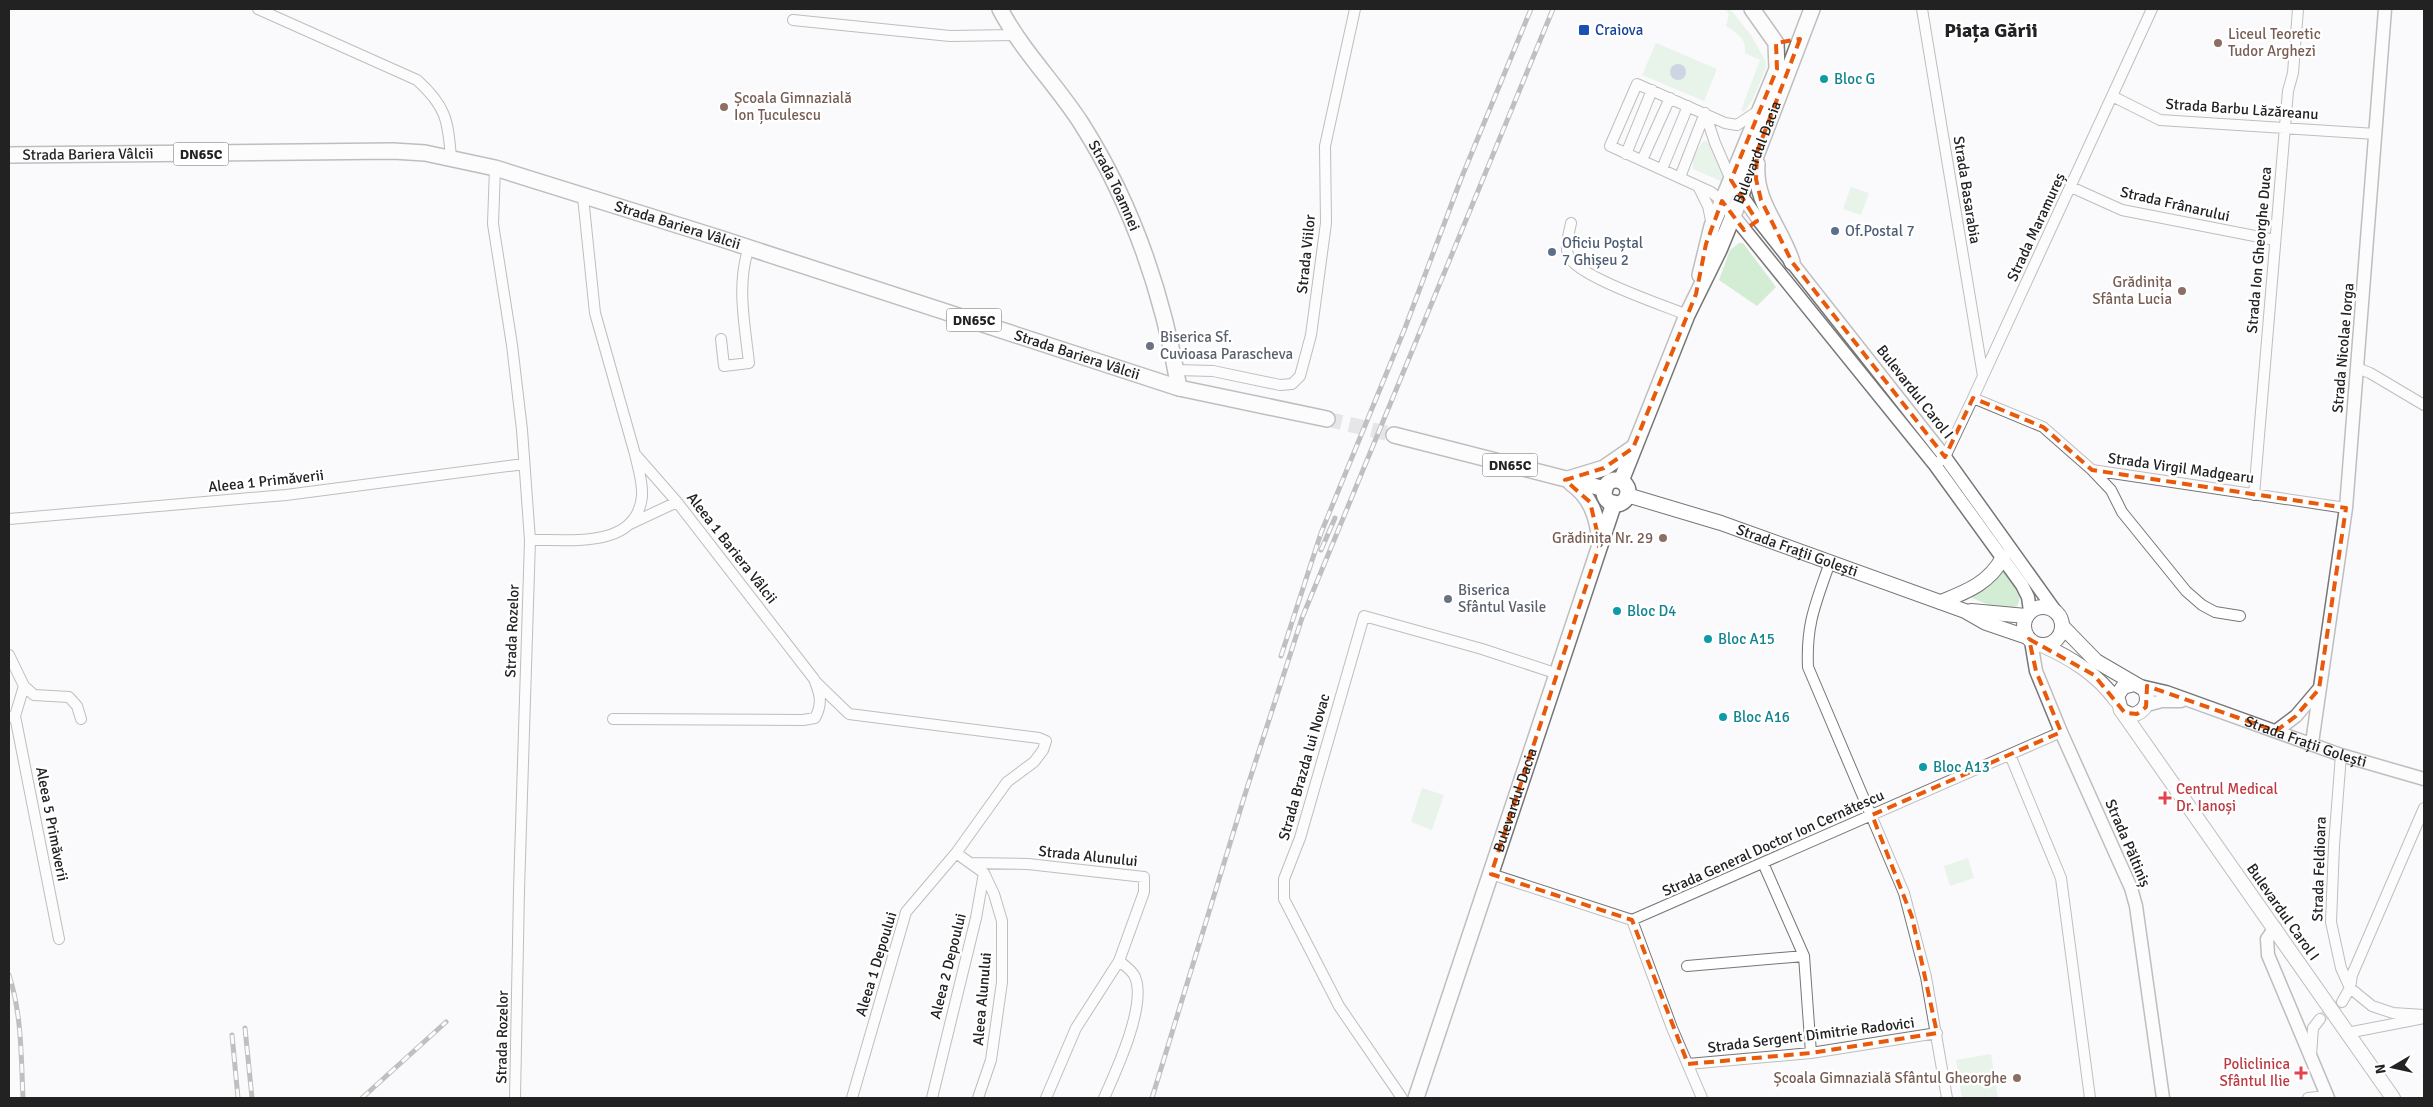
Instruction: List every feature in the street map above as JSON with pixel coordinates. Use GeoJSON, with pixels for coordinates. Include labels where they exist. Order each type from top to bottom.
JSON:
{"type":"FeatureCollection","features":[{"type":"Feature","properties":{"kind":"main road","name":"Strada Toamnei"},"geometry":{"type":"LineString","coordinates":[[1000,9],[1014,35],[1079,120],[1110,171],[1146,256],[1172,344],[1179,388]]}},
{"type":"Feature","properties":{"kind":"main road"},"geometry":{"type":"LineString","coordinates":[[1752,9],[1776,43],[1800,39]]}},
{"type":"Feature","properties":{"kind":"main road","name":"Bulevardul Dacia"},"geometry":{"type":"LineString","coordinates":[[1624,488],[1634,448],[1687,315],[1719,250],[1733,216],[1812,9]]}},
{"type":"Feature","properties":{"kind":"main road","name":"Bulevardul Dacia"},"geometry":{"type":"LineString","coordinates":[[1696,294],[1712,226],[1777,69],[1776,43]]}},
{"type":"Feature","properties":{"kind":"main road","name":"Strada Bariera Vâlcii"},"geometry":{"type":"LineString","coordinates":[[9,155],[425,152],[494,168],[749,247],[1179,388],[1327,419]]}},
{"type":"Feature","properties":{"kind":"main road"},"geometry":{"type":"LineString","coordinates":[[1757,152],[1756,178],[1758,192],[1778,226],[1792,262]]}},
{"type":"Feature","properties":{"kind":"main road","name":"DN65C"},"geometry":{"type":"LineString","coordinates":[[1394,435],[1605,489]]}},
{"type":"Feature","properties":{"kind":"main road"},"geometry":{"type":"LineString","coordinates":[[1565,480],[1604,468],[1634,448]]}},
{"type":"Feature","properties":{"kind":"main road","name":"DN65C"},"geometry":{"type":"LineString","coordinates":[[1565,480],[1580,490],[1590,502],[1598,527],[1600,544]]}},
{"type":"Feature","properties":{"kind":"main road"},"geometry":{"type":"LineString","coordinates":[[1610,482],[1624,488],[1622,502],[1614,503],[1607,499],[1605,489],[1610,482]]}},
{"type":"Feature","properties":{"kind":"main road","name":"Strada Frații Golești"},"geometry":{"type":"LineString","coordinates":[[1624,488],[1965,611],[1986,623],[2058,652],[2094,675],[2118,705]]}},
{"type":"Feature","properties":{"kind":"main road","name":"Bulevardul Dacia"},"geometry":{"type":"LineString","coordinates":[[1416,1098],[1614,503]]}},
{"type":"Feature","properties":{"kind":"main road"},"geometry":{"type":"LineString","coordinates":[[1941,602],[1977,587],[1998,568],[2003,557]]}},
{"type":"Feature","properties":{"kind":"main road"},"geometry":{"type":"LineString","coordinates":[[2043,607],[2056,612],[2062,626],[2058,638],[2053,642],[2033,641],[2024,623],[2028,614],[2043,607]]}},
{"type":"Feature","properties":{"kind":"main road","name":"Strada Frații Golești"},"geometry":{"type":"LineString","coordinates":[[1965,611],[2028,614]]}},
{"type":"Feature","properties":{"kind":"main road","name":"Strada Frații Golești"},"geometry":{"type":"LineString","coordinates":[[2062,626],[2096,661],[2137,685]]}},
{"type":"Feature","properties":{"kind":"main road"},"geometry":{"type":"LineString","coordinates":[[2145,745],[2146,706],[2146,692],[2137,685],[2123,686],[2118,694],[2118,705],[2131,715],[2137,714],[2146,706]]}},
{"type":"Feature","properties":{"kind":"main road","name":"Bulevardul Carol I"},"geometry":{"type":"LineString","coordinates":[[2118,705],[2393,1098]]}},
{"type":"Feature","properties":{"kind":"street"},"geometry":{"type":"LineString","coordinates":[[258,9],[417,80],[431,92],[441,108],[448,126],[451,158]]}},
{"type":"Feature","properties":{"kind":"street","name":"Strada Viilor"},"geometry":{"type":"LineString","coordinates":[[1176,370],[1213,371],[1280,385],[1292,384],[1300,376],[1311,335],[1326,223],[1325,146],[1355,9]]}},
{"type":"Feature","properties":{"kind":"street","name":"Strada Basarabia"},"geometry":{"type":"LineString","coordinates":[[1922,9],[1983,377]]}},
{"type":"Feature","properties":{"kind":"street","name":"Strada Maramureș"},"geometry":{"type":"LineString","coordinates":[[1940,461],[1983,377],[2152,9]]}},
{"type":"Feature","properties":{"kind":"street","name":"Strada Ion Gheorghe Duca"},"geometry":{"type":"LineString","coordinates":[[2254,494],[2288,91],[2293,73],[2298,9]]}},
{"type":"Feature","properties":{"kind":"street","name":"Strada Nicolae Iorga"},"geometry":{"type":"LineString","coordinates":[[2312,743],[2346,508],[2385,9]]}},
{"type":"Feature","properties":{"kind":"street"},"geometry":{"type":"LineString","coordinates":[[793,20],[950,36],[1014,35]]}},
{"type":"Feature","properties":{"kind":"street"},"geometry":{"type":"LineString","coordinates":[[1722,201],[1711,192],[1610,146],[1638,84],[1724,123],[1737,125],[1760,110]]}},
{"type":"Feature","properties":{"kind":"street"},"geometry":{"type":"LineString","coordinates":[[1626,154],[1652,90]]}},
{"type":"Feature","properties":{"kind":"street","name":"Strada Barbu Lăzăreanu"},"geometry":{"type":"LineString","coordinates":[[2112,96],[2160,120],[2376,134]]}},
{"type":"Feature","properties":{"kind":"street"},"geometry":{"type":"LineString","coordinates":[[1642,160],[1670,98]]}},
{"type":"Feature","properties":{"kind":"street"},"geometry":{"type":"LineString","coordinates":[[1662,169],[1688,106]]}},
{"type":"Feature","properties":{"kind":"street"},"geometry":{"type":"LineString","coordinates":[[1680,177],[1705,113]]}},
{"type":"Feature","properties":{"kind":"street"},"geometry":{"type":"LineString","coordinates":[[1705,113],[1731,180]]}},
{"type":"Feature","properties":{"kind":"street","name":"Strada Rozelor"},"geometry":{"type":"LineString","coordinates":[[494,168],[493,224],[512,345],[530,540],[519,890],[515,1098]]}},
{"type":"Feature","properties":{"kind":"street","name":"Bulevardul Carol I"},"geometry":{"type":"LineString","coordinates":[[1731,180],[1741,196],[1940,461],[2056,612]]}},
{"type":"Feature","properties":{"kind":"street"},"geometry":{"type":"LineString","coordinates":[[1698,186],[1708,206],[1712,226]]}},
{"type":"Feature","properties":{"kind":"street","name":"Strada Frânarului"},"geometry":{"type":"LineString","coordinates":[[2071,187],[2122,210],[2275,240]]}},
{"type":"Feature","properties":{"kind":"street","name":"Aleea 1 Bariera Vâlcii"},"geometry":{"type":"LineString","coordinates":[[583,196],[595,313],[635,454],[677,502],[814,679],[821,697],[820,708],[815,718],[803,720],[613,719]]}},
{"type":"Feature","properties":{"kind":"street","name":"Bulevardul Carol I"},"geometry":{"type":"LineString","coordinates":[[1722,201],[1940,461],[2022,585],[2028,597],[2028,614]]}},
{"type":"Feature","properties":{"kind":"street"},"geometry":{"type":"LineString","coordinates":[[1571,223],[1566,246],[1568,257],[1572,262],[1592,276],[1687,315]]}},
{"type":"Feature","properties":{"kind":"street"},"geometry":{"type":"LineString","coordinates":[[721,339],[724,366],[749,363],[742,297],[744,262],[749,247]]}},
{"type":"Feature","properties":{"kind":"street"},"geometry":{"type":"LineString","coordinates":[[2357,368],[2370,373],[2424,405]]}},
{"type":"Feature","properties":{"kind":"street","name":"Strada Virgil Madgearu"},"geometry":{"type":"LineString","coordinates":[[1973,398],[2043,427],[2092,470],[2346,508]]}},
{"type":"Feature","properties":{"kind":"street"},"geometry":{"type":"LineString","coordinates":[[630,524],[638,511],[642,495],[635,454]]}},
{"type":"Feature","properties":{"kind":"street","name":"Aleea 1 Primăverii"},"geometry":{"type":"LineString","coordinates":[[9,519],[286,495],[524,464]]}},
{"type":"Feature","properties":{"kind":"street"},"geometry":{"type":"LineString","coordinates":[[2092,470],[2111,490],[2122,512],[2186,591],[2202,605],[2215,612],[2240,616]]}},
{"type":"Feature","properties":{"kind":"street"},"geometry":{"type":"LineString","coordinates":[[530,540],[606,537],[620,532],[630,524],[677,502]]}},
{"type":"Feature","properties":{"kind":"street"},"geometry":{"type":"LineString","coordinates":[[1830,562],[1810,617],[1806,641],[1808,667],[1836,738],[1897,874],[1912,917],[1937,1033],[1947,1098]]}},
{"type":"Feature","properties":{"kind":"street","name":"Strada Brazda lui Novac"},"geometry":{"type":"LineString","coordinates":[[1402,1098],[1335,998],[1284,899],[1284,879],[1300,838],[1364,616],[1482,649],[1558,674]]}},
{"type":"Feature","properties":{"kind":"street","name":"Strada Păltiniș"},"geometry":{"type":"LineString","coordinates":[[2033,641],[2036,671],[2061,732],[2121,865],[2136,906],[2163,1098]]}},
{"type":"Feature","properties":{"kind":"street"},"geometry":{"type":"LineString","coordinates":[[9,655],[24,686],[34,695],[69,697],[77,706],[81,719]]}},
{"type":"Feature","properties":{"kind":"street","name":"Aleea 1 Depoului"},"geometry":{"type":"LineString","coordinates":[[814,679],[849,714],[1039,738],[1046,742],[1043,750],[1034,762],[1007,782],[956,853],[906,912],[852,1098]]}},
{"type":"Feature","properties":{"kind":"street","name":"Strada Frații Golești"},"geometry":{"type":"LineString","coordinates":[[2137,685],[2166,692],[2341,755],[2424,779]]}},
{"type":"Feature","properties":{"kind":"street"},"geometry":{"type":"LineString","coordinates":[[12,716],[24,686]]}},
{"type":"Feature","properties":{"kind":"street"},"geometry":{"type":"LineString","coordinates":[[2276,731],[2296,716],[2319,689]]}},
{"type":"Feature","properties":{"kind":"street","name":"Strada Frații Golești"},"geometry":{"type":"LineString","coordinates":[[2146,706],[2162,701],[2189,701]]}},
{"type":"Feature","properties":{"kind":"street","name":"Aleea 5 Primăverii"},"geometry":{"type":"LineString","coordinates":[[12,716],[59,939]]}},
{"type":"Feature","properties":{"kind":"street","name":"Strada General Doctor Ion Cernătescu"},"geometry":{"type":"LineString","coordinates":[[1632,920],[2061,732]]}},
{"type":"Feature","properties":{"kind":"street"},"geometry":{"type":"LineString","coordinates":[[2010,755],[2060,878],[2090,1098]]}},
{"type":"Feature","properties":{"kind":"street","name":"Strada Feldioara"},"geometry":{"type":"LineString","coordinates":[[2341,755],[2334,845],[2331,922],[2335,948],[2350,988],[2362,1000],[2379,1010],[2424,1016]]}},
{"type":"Feature","properties":{"kind":"street"},"geometry":{"type":"LineString","coordinates":[[2342,1002],[2350,988],[2352,976],[2424,808]]}},
{"type":"Feature","properties":{"kind":"street"},"geometry":{"type":"LineString","coordinates":[[956,853],[984,873]]}},
{"type":"Feature","properties":{"kind":"street","name":"Strada Alunului"},"geometry":{"type":"LineString","coordinates":[[970,863],[1028,864],[1144,877],[1144,892],[1120,961],[1076,1028],[1046,1098]]}},
{"type":"Feature","properties":{"kind":"street"},"geometry":{"type":"LineString","coordinates":[[1763,863],[1804,956],[1811,1053]]}},
{"type":"Feature","properties":{"kind":"street","name":"Aleea 2 Depoului"},"geometry":{"type":"LineString","coordinates":[[932,1098],[976,918],[984,873]]}},
{"type":"Feature","properties":{"kind":"street","name":"Aleea Alunului"},"geometry":{"type":"LineString","coordinates":[[978,1098],[992,1060],[1002,982],[1002,921],[994,894],[984,873]]}},
{"type":"Feature","properties":{"kind":"street"},"geometry":{"type":"LineString","coordinates":[[1491,874],[1632,920],[1672,1028],[1702,1098]]}},
{"type":"Feature","properties":{"kind":"street"},"geometry":{"type":"LineString","coordinates":[[2275,928],[2268,939],[2268,955],[2327,1097],[2308,1098]]}},
{"type":"Feature","properties":{"kind":"street"},"geometry":{"type":"LineString","coordinates":[[1687,966],[1804,956]]}},
{"type":"Feature","properties":{"kind":"street"},"geometry":{"type":"LineString","coordinates":[[1104,1098],[1129,1038],[1138,994],[1135,976],[1120,961]]}},
{"type":"Feature","properties":{"kind":"street","name":"Strada Feldioara"},"geometry":{"type":"LineString","coordinates":[[2348,1033],[2424,1016]]}},
{"type":"Feature","properties":{"kind":"street"},"geometry":{"type":"LineString","coordinates":[[2311,1056],[2313,1028],[2320,1019]]}},
{"type":"Feature","properties":{"kind":"street","name":"Strada Sergent Dimitrie Radovici"},"geometry":{"type":"LineString","coordinates":[[1688,1064],[1811,1053],[1937,1033]]}},
{"type":"Feature","properties":{"kind":"highlighted area"},"geometry":{"type":"Polygon","coordinates":[[[1800,39],[1757,152],[1756,179],[1761,200],[1792,262],[1945,457],[1973,398],[2043,427],[2092,470],[2346,508],[2319,689],[2296,716],[2276,731],[2147,686],[2146,707],[2137,714],[2125,713],[2094,675],[2029,639],[2036,671],[2061,732],[1872,815],[1912,917],[1937,1033],[1811,1053],[1688,1064],[1632,920],[1491,874],[1600,544],[1590,502],[1565,480],[1604,468],[1633,448],[1696,294],[1706,244],[1722,201],[1744,230],[1757,221],[1731,180],[1777,69],[1776,43],[1800,39]]]}},
{"type":"Feature","properties":{"kind":"green space"},"geometry":{"type":"Polygon","coordinates":[[[1725,9],[1730,9],[1751,35],[1766,62],[1766,68],[1752,101],[1744,112],[1741,110],[1760,60],[1745,53],[1743,40],[1726,26],[1729,14],[1725,9]]]}},
{"type":"Feature","properties":{"kind":"green space"},"geometry":{"type":"Polygon","coordinates":[[[1656,43],[1717,69],[1704,101],[1642,75],[1656,43]]]}},
{"type":"Feature","properties":{"kind":"green space"},"geometry":{"type":"Polygon","coordinates":[[[1703,141],[1707,141],[1709,144],[1725,176],[1723,182],[1693,169],[1693,157],[1703,141]]]}},
{"type":"Feature","properties":{"kind":"green space"},"geometry":{"type":"Polygon","coordinates":[[[1851,187],[1869,193],[1861,215],[1843,209],[1851,187]]]}},
{"type":"Feature","properties":{"kind":"green space"},"geometry":{"type":"Polygon","coordinates":[[[1739,243],[1743,243],[1776,287],[1757,306],[1719,280],[1730,250],[1739,243]]]}},
{"type":"Feature","properties":{"kind":"green space"},"geometry":{"type":"Polygon","coordinates":[[[2005,570],[2019,591],[2020,596],[2017,606],[2011,608],[1998,607],[1967,596],[1988,585],[2005,570]]]}},
{"type":"Feature","properties":{"kind":"green space"},"geometry":{"type":"Polygon","coordinates":[[[1422,788],[1444,795],[1432,830],[1411,822],[1422,788]]]}},
{"type":"Feature","properties":{"kind":"green space"},"geometry":{"type":"Polygon","coordinates":[[[1968,858],[1974,878],[1950,886],[1944,866],[1968,858]]]}},
{"type":"Feature","properties":{"kind":"green space"},"geometry":{"type":"Polygon","coordinates":[[[1991,1054],[1998,1098],[1962,1098],[1956,1060],[1991,1054]]]}},
{"type":"Feature","properties":{"kind":"water"},"geometry":{"type":"Polygon","coordinates":[[[1675,64],[1681,64],[1686,69],[1684,78],[1675,80],[1670,75],[1670,69],[1675,64]]]}},
{"type":"Feature","properties":{"kind":"tunnel"},"geometry":{"type":"LineString","coordinates":[[1327,419],[1394,435]]}},
{"type":"Feature","properties":{"kind":"tunnel"},"geometry":{"type":"LineString","coordinates":[[2320,1019],[2342,1002]]}},
{"type":"Feature","properties":{"kind":"railway"},"geometry":{"type":"LineString","coordinates":[[1281,656],[1321,533],[1405,328],[1461,179],[1531,9]]}},
{"type":"Feature","properties":{"kind":"railway"},"geometry":{"type":"LineString","coordinates":[[1152,1098],[1247,788],[1302,618],[1553,9]]}},
{"type":"Feature","properties":{"kind":"railway"},"geometry":{"type":"LineString","coordinates":[[1321,550],[1335,518]]}},
{"type":"Feature","properties":{"kind":"railway"},"geometry":{"type":"LineString","coordinates":[[9,975],[19,1021],[23,1098]]}},
{"type":"Feature","properties":{"kind":"railway"},"geometry":{"type":"LineString","coordinates":[[362,1098],[446,1022]]}},
{"type":"Feature","properties":{"kind":"railway"},"geometry":{"type":"LineString","coordinates":[[245,1028],[252,1098]]}},
{"type":"Feature","properties":{"kind":"railway"},"geometry":{"type":"LineString","coordinates":[[232,1035],[238,1098]]}},
{"type":"Feature","properties":{"kind":"place","name":"Craiova"},"geometry":{"type":"Point","coordinates":[1584,30]}},
{"type":"Feature","properties":{"kind":"place","name":"Liceul Teoretic Tudor Arghezi"},"geometry":{"type":"Point","coordinates":[2218,43]}},
{"type":"Feature","properties":{"kind":"place","name":"Bloc G"},"geometry":{"type":"Point","coordinates":[1824,79]}},
{"type":"Feature","properties":{"kind":"place","name":"Școala Gimnazială Ion Țuculescu"},"geometry":{"type":"Point","coordinates":[724,107]}},
{"type":"Feature","properties":{"kind":"place","name":"Of.Postal 7"},"geometry":{"type":"Point","coordinates":[1835,231]}},
{"type":"Feature","properties":{"kind":"place","name":"Oficiu Poștal 7 Ghișeu 2"},"geometry":{"type":"Point","coordinates":[1552,252]}},
{"type":"Feature","properties":{"kind":"place","name":"Grădinița Sfânta Lucia"},"geometry":{"type":"Point","coordinates":[2182,291]}},
{"type":"Feature","properties":{"kind":"place","name":"Biserica Sf. Cuvioasa Parascheva"},"geometry":{"type":"Point","coordinates":[1150,346]}},
{"type":"Feature","properties":{"kind":"place","name":"Grădinița Nr. 29"},"geometry":{"type":"Point","coordinates":[1663,538]}},
{"type":"Feature","properties":{"kind":"place","name":"Biserica Sfântul Vasile"},"geometry":{"type":"Point","coordinates":[1448,599]}},
{"type":"Feature","properties":{"kind":"place","name":"Bloc D4"},"geometry":{"type":"Point","coordinates":[1617,611]}},
{"type":"Feature","properties":{"kind":"place","name":"Bloc A15"},"geometry":{"type":"Point","coordinates":[1708,639]}},
{"type":"Feature","properties":{"kind":"place","name":"Bloc A16"},"geometry":{"type":"Point","coordinates":[1723,717]}},
{"type":"Feature","properties":{"kind":"place","name":"Bloc A13"},"geometry":{"type":"Point","coordinates":[1923,767]}},
{"type":"Feature","properties":{"kind":"place","name":"Centrul Medical Dr. Ianoși"},"geometry":{"type":"Point","coordinates":[2165,798]}},
{"type":"Feature","properties":{"kind":"place","name":"Policlinica Sfântul Ilie"},"geometry":{"type":"Point","coordinates":[2301,1073]}},
{"type":"Feature","properties":{"kind":"place","name":"Școala Gimnazială Sfântul Gheorghe"},"geometry":{"type":"Point","coordinates":[2017,1078]}},
{"type":"Feature","properties":{"kind":"district","name":"Piața Gării"},"geometry":{"type":"Point","coordinates":[1991,30]}}]}
